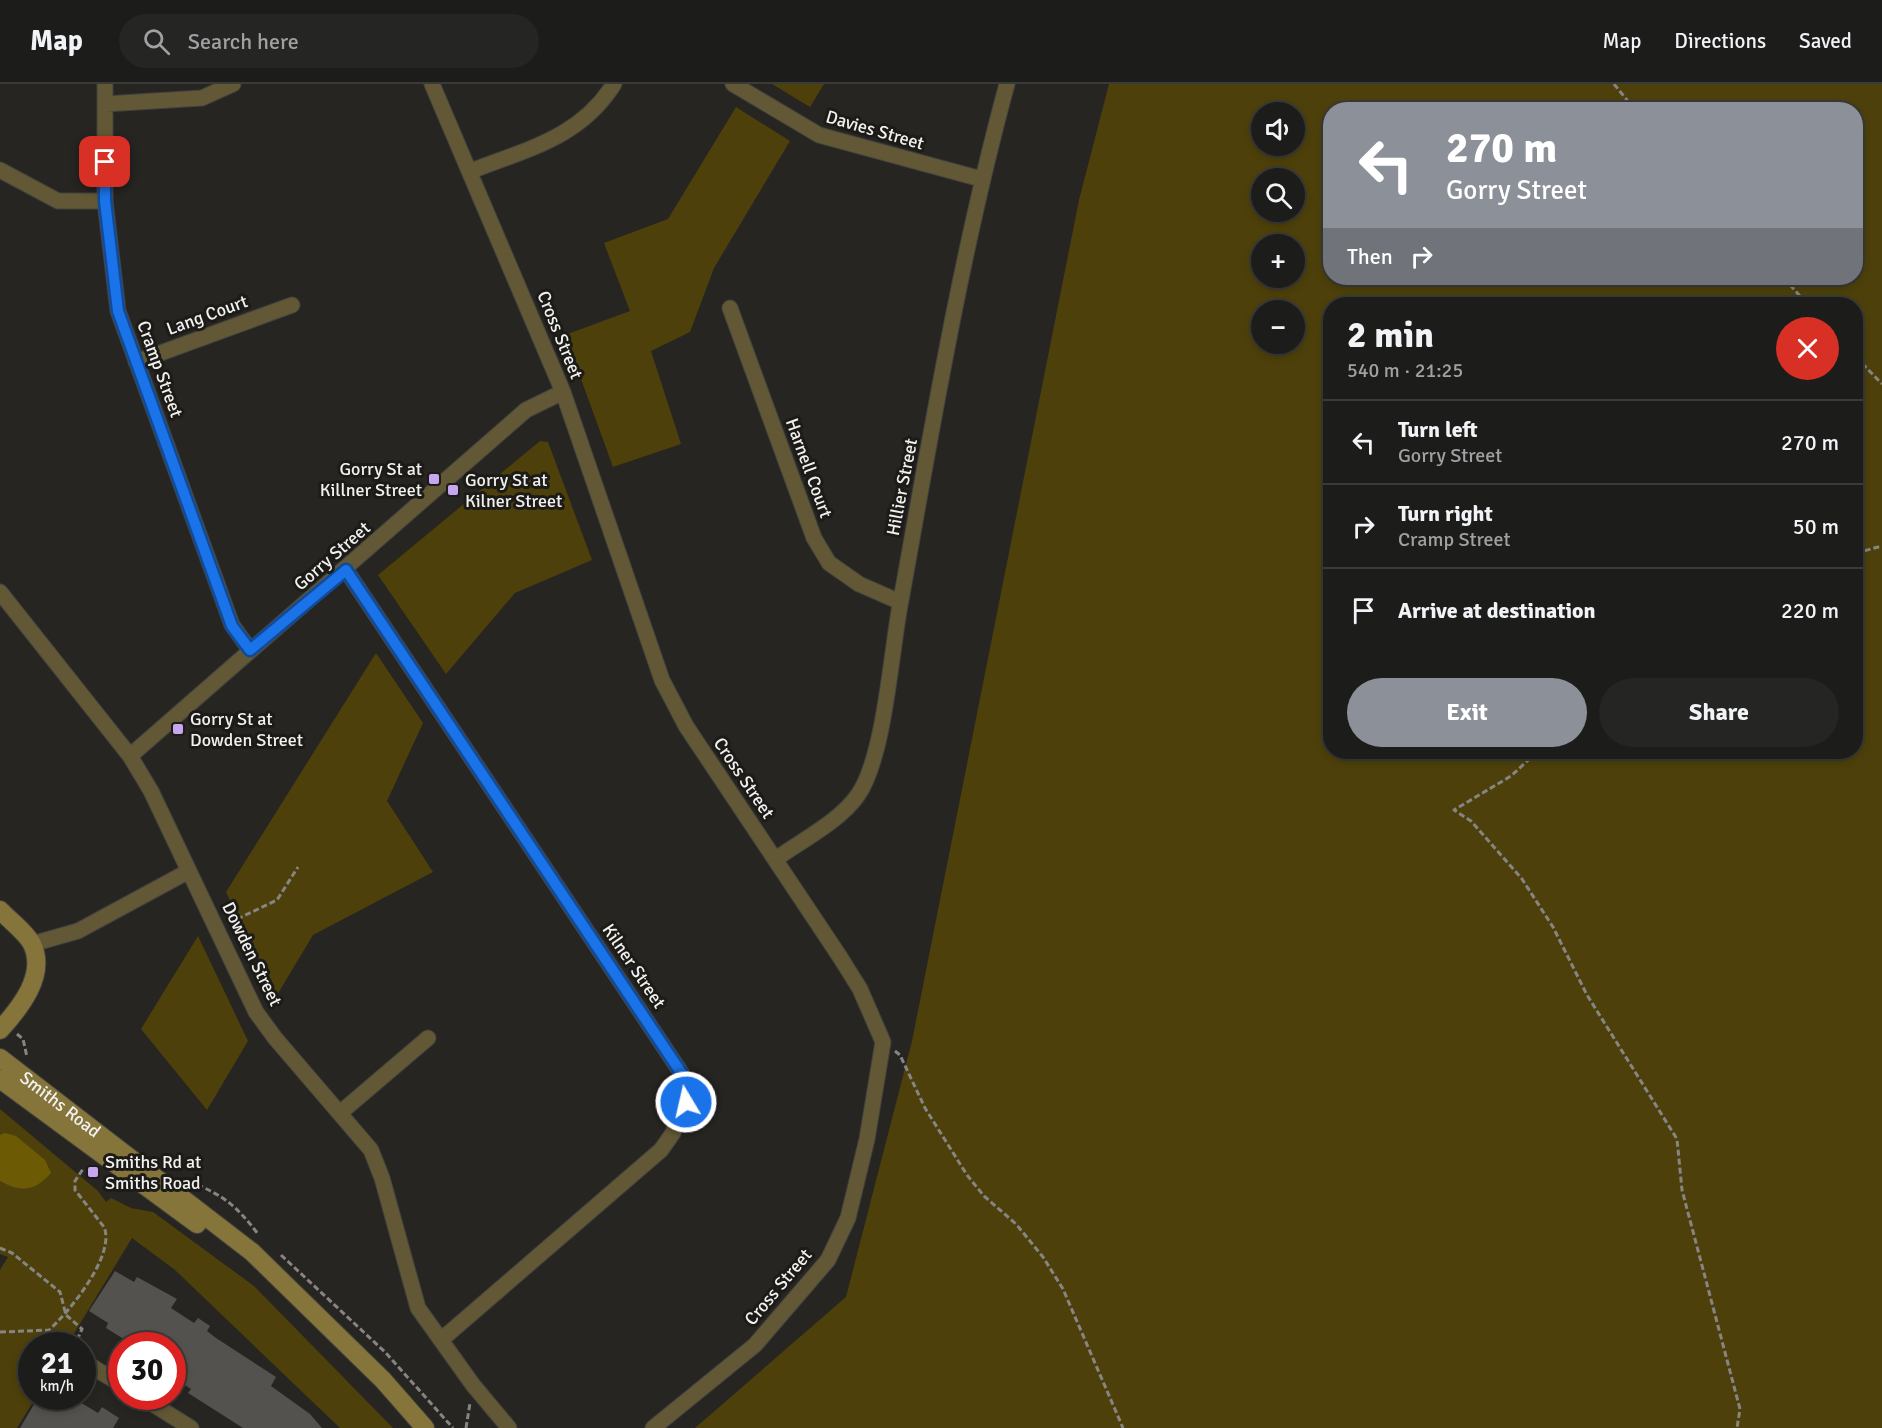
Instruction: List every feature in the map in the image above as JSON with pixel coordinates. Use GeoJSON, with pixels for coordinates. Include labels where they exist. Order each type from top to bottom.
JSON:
{"type":"FeatureCollection","features":[{"type":"Feature","properties":{"kind":"street","name":"Cramp Street"},"geometry":{"type":"LineString","coordinates":[[105,84],[105,201],[118,311],[232,626],[250,650]]}},
{"type":"Feature","properties":{"kind":"street"},"geometry":{"type":"LineString","coordinates":[[105,104],[202,98],[233,84]]}},
{"type":"Feature","properties":{"kind":"street","name":"Cross Street"},"geometry":{"type":"LineString","coordinates":[[432,84],[471,171],[562,392],[662,680],[686,726],[860,989],[883,1042],[867,1139],[848,1218],[828,1260],[755,1345],[653,1428]]}},
{"type":"Feature","properties":{"kind":"street"},"geometry":{"type":"LineString","coordinates":[[471,171],[555,138],[583,122],[614,84]]}},
{"type":"Feature","properties":{"kind":"street","name":"Davies Street"},"geometry":{"type":"LineString","coordinates":[[734,84],[819,135],[981,179]]}},
{"type":"Feature","properties":{"kind":"street","name":"Hillier Street"},"geometry":{"type":"LineString","coordinates":[[776,859],[833,819],[858,795],[874,759],[900,602],[981,179],[1007,84]]}},
{"type":"Feature","properties":{"kind":"street"},"geometry":{"type":"LineString","coordinates":[[0,170],[58,201],[105,201]]}},
{"type":"Feature","properties":{"kind":"street","name":"Lang Court"},"geometry":{"type":"LineString","coordinates":[[136,362],[292,305]]}},
{"type":"Feature","properties":{"kind":"street","name":"Harnell Court"},"geometry":{"type":"LineString","coordinates":[[730,308],[814,538],[829,563],[859,584],[900,602]]}},
{"type":"Feature","properties":{"kind":"street","name":"Gorry Street"},"geometry":{"type":"LineString","coordinates":[[130,756],[250,650],[346,570],[526,410],[562,392]]}},
{"type":"Feature","properties":{"kind":"street","name":"Kilner Street"},"geometry":{"type":"LineString","coordinates":[[346,570],[682,1074],[686,1102],[673,1133],[661,1150],[441,1340]]}},
{"type":"Feature","properties":{"kind":"street","name":"Dowden Street"},"geometry":{"type":"LineString","coordinates":[[0,592],[130,756],[151,791],[256,1012],[275,1038],[371,1150],[382,1178],[418,1308],[473,1385],[509,1428]]}},
{"type":"Feature","properties":{"kind":"street"},"geometry":{"type":"LineString","coordinates":[[32,944],[78,931],[189,871]]}},
{"type":"Feature","properties":{"kind":"street"},"geometry":{"type":"LineString","coordinates":[[0,910],[32,944],[36,973],[27,994],[0,1030]]}},
{"type":"Feature","properties":{"kind":"street"},"geometry":{"type":"LineString","coordinates":[[340,1113],[428,1038]]}},
{"type":"Feature","properties":{"kind":"street","name":"Smiths Road"},"geometry":{"type":"LineString","coordinates":[[0,1058],[252,1252],[383,1380],[425,1428]]}},
{"type":"Feature","properties":{"kind":"street","name":"Smiths Road"},"geometry":{"type":"LineString","coordinates":[[0,1079],[131,1177],[287,1287]]}},
{"type":"Feature","properties":{"kind":"street"},"geometry":{"type":"LineString","coordinates":[[162,1410],[191,1428]]}},
{"type":"Feature","properties":{"kind":"path"},"geometry":{"type":"LineString","coordinates":[[1614,84],[1629,102]]}},
{"type":"Feature","properties":{"kind":"path"},"geometry":{"type":"LineString","coordinates":[[1790,285],[1801,297]]}},
{"type":"Feature","properties":{"kind":"path"},"geometry":{"type":"LineString","coordinates":[[1863,364],[1882,384]]}},
{"type":"Feature","properties":{"kind":"path"},"geometry":{"type":"LineString","coordinates":[[1863,552],[1882,546]]}},
{"type":"Feature","properties":{"kind":"path"},"geometry":{"type":"LineString","coordinates":[[1530,759],[1512,776],[1454,810],[1471,821],[1522,879],[1553,927],[1587,995],[1677,1139],[1682,1190],[1740,1409],[1737,1428]]}},
{"type":"Feature","properties":{"kind":"path"},"geometry":{"type":"LineString","coordinates":[[217,929],[277,900],[298,867]]}},
{"type":"Feature","properties":{"kind":"path"},"geometry":{"type":"LineString","coordinates":[[883,1042],[900,1055],[926,1108],[967,1175],[984,1196],[1016,1224],[1043,1257],[1063,1289],[1123,1428]]}},
{"type":"Feature","properties":{"kind":"path"},"geometry":{"type":"LineString","coordinates":[[0,1332],[49,1330],[66,1315],[106,1250],[107,1233],[104,1227],[75,1190],[75,1181],[84,1169]]}},
{"type":"Feature","properties":{"kind":"path"},"geometry":{"type":"LineString","coordinates":[[0,1248],[12,1252],[60,1292],[66,1315],[82,1329],[81,1332]]}},
{"type":"Feature","properties":{"kind":"shaded area"},"geometry":{"type":"Polygon","coordinates":[[[772,84],[824,84],[810,107],[772,84]]]}},
{"type":"Feature","properties":{"kind":"shaded area"},"geometry":{"type":"Polygon","coordinates":[[[1109,84],[1882,84],[1882,1428],[695,1428],[846,1297],[912,1041],[1079,200],[1109,84]]]}},
{"type":"Feature","properties":{"kind":"shaded area"},"geometry":{"type":"Polygon","coordinates":[[[736,107],[790,141],[714,268],[690,332],[651,351],[681,444],[613,467],[565,335],[630,311],[604,243],[668,219],[736,107]]]}},
{"type":"Feature","properties":{"kind":"shaded area"},"geometry":{"type":"Polygon","coordinates":[[[540,441],[548,442],[592,560],[515,593],[446,674],[378,575],[540,441]]]}},
{"type":"Feature","properties":{"kind":"shaded area"},"geometry":{"type":"Polygon","coordinates":[[[376,653],[423,723],[387,801],[433,872],[313,935],[277,995],[226,892],[376,653]]]}},
{"type":"Feature","properties":{"kind":"shaded area"},"geometry":{"type":"Polygon","coordinates":[[[198,936],[248,1041],[207,1110],[141,1029],[198,936]]]}},
{"type":"Feature","properties":{"kind":"shaded area"},"geometry":{"type":"Polygon","coordinates":[[[0,1109],[98,1191],[106,1202],[111,1198],[131,1208],[153,1212],[254,1286],[393,1428],[340,1428],[175,1270],[132,1238],[75,1332],[18,1332],[18,1410],[28,1410],[17,1428],[0,1428],[0,1270],[8,1257],[0,1254],[0,1109]]]}},
{"type":"Feature","properties":{"kind":"shaded area"},"geometry":{"type":"Polygon","coordinates":[[[5,1133],[16,1136],[45,1160],[51,1173],[34,1187],[15,1187],[0,1181],[0,1135],[5,1133]]]}},
{"type":"Feature","properties":{"kind":"building"},"geometry":{"type":"Polygon","coordinates":[[[115,1271],[134,1282],[137,1277],[177,1299],[171,1308],[194,1323],[198,1318],[210,1326],[207,1331],[216,1338],[276,1377],[271,1386],[310,1414],[322,1428],[243,1428],[188,1393],[191,1389],[186,1386],[186,1332],[112,1332],[106,1328],[108,1323],[89,1311],[115,1271]]]}},
{"type":"Feature","properties":{"kind":"building"},"geometry":{"type":"Polygon","coordinates":[[[102,1407],[119,1418],[113,1428],[20,1428],[31,1410],[93,1410],[98,1413],[102,1407]]]}},
{"type":"Feature","properties":{"kind":"place","name":"Gorry St at Killner Street"},"geometry":{"type":"Point","coordinates":[434,479]}},
{"type":"Feature","properties":{"kind":"place","name":"Gorry St at Kilner Street"},"geometry":{"type":"Point","coordinates":[453,490]}},
{"type":"Feature","properties":{"kind":"place","name":"Gorry St at Dowden Street"},"geometry":{"type":"Point","coordinates":[178,729]}},
{"type":"Feature","properties":{"kind":"place","name":"Smiths Rd at Smiths Road"},"geometry":{"type":"Point","coordinates":[93,1172]}},
{"type":"Feature","properties":{"kind":"route"},"geometry":{"type":"LineString","coordinates":[[105,162],[105,201],[118,311],[232,626],[250,650],[346,570],[682,1074],[686,1102]]}}]}
